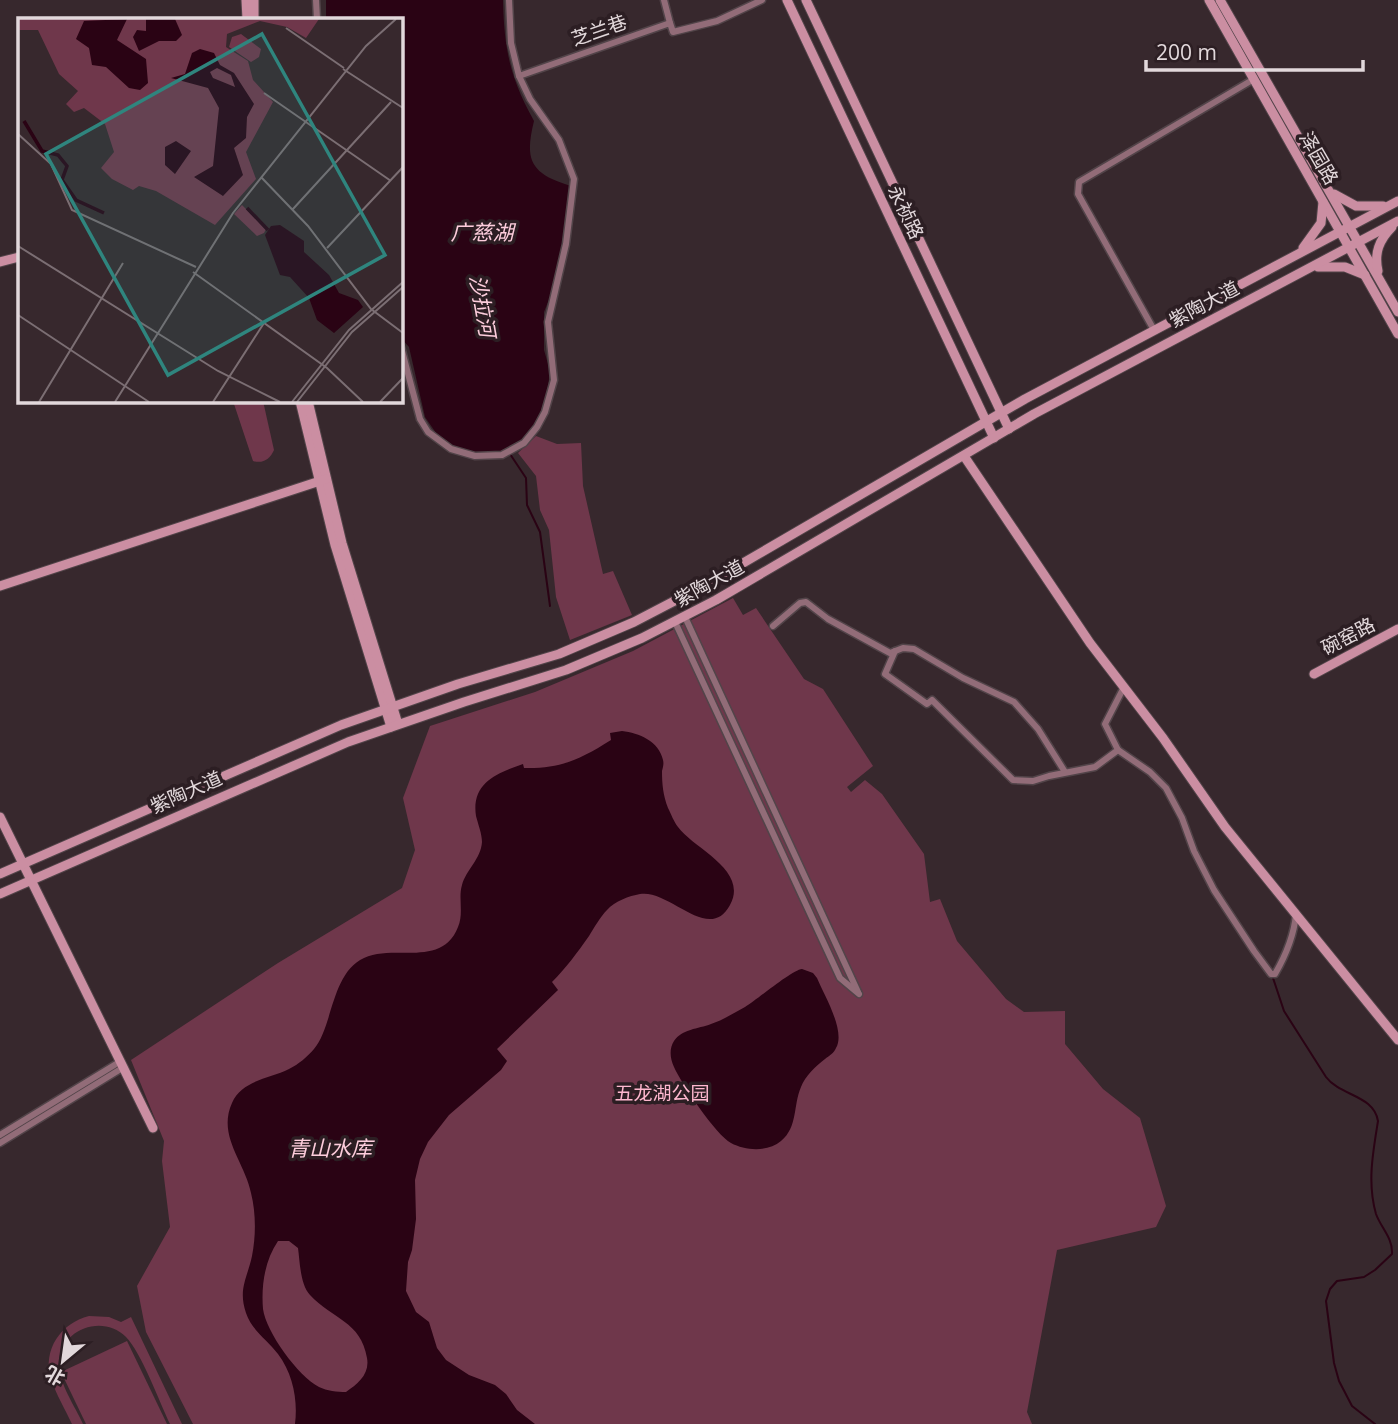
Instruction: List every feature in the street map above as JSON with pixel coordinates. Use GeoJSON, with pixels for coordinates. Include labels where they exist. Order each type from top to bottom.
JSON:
{"type":"FeatureCollection","features":[{"type":"Feature","properties":{"kind":"main road"},"geometry":{"type":"LineString","coordinates":[[246,0],[247,18]]}},
{"type":"Feature","properties":{"kind":"main road"},"geometry":{"type":"LineString","coordinates":[[254,0],[254,18]]}},
{"type":"Feature","properties":{"kind":"main road","name":"永祯路"},"geometry":{"type":"LineString","coordinates":[[787,0],[994,438]]}},
{"type":"Feature","properties":{"kind":"main road","name":"永祯路"},"geometry":{"type":"LineString","coordinates":[[806,0],[1009,429]]}},
{"type":"Feature","properties":{"kind":"main road","name":"泽园路"},"geometry":{"type":"LineString","coordinates":[[1209,0],[1323,200],[1346,229]]}},
{"type":"Feature","properties":{"kind":"main road","name":"泽园路"},"geometry":{"type":"LineString","coordinates":[[1220,0],[1329,190],[1367,277],[1398,334]]}},
{"type":"Feature","properties":{"kind":"main road"},"geometry":{"type":"LineString","coordinates":[[1329,190],[1356,206],[1368,208],[1395,203]]}},
{"type":"Feature","properties":{"kind":"main road"},"geometry":{"type":"LineString","coordinates":[[1296,255],[1318,228],[1323,200]]}},
{"type":"Feature","properties":{"kind":"main road","name":"紫陶大道"},"geometry":{"type":"LineString","coordinates":[[0,874],[274,753],[389,708],[559,653],[634,622],[707,584],[1001,413],[1395,203]]}},
{"type":"Feature","properties":{"kind":"main road"},"geometry":{"type":"LineString","coordinates":[[1379,276],[1376,259],[1378,247],[1398,221]]}},
{"type":"Feature","properties":{"kind":"main road","name":"紫陶大道"},"geometry":{"type":"LineString","coordinates":[[0,894],[281,770],[395,726],[566,670],[675,622],[1009,429],[1398,221]]}},
{"type":"Feature","properties":{"kind":"main road","name":"泽园路"},"geometry":{"type":"LineString","coordinates":[[1354,244],[1379,276],[1398,312]]}},
{"type":"Feature","properties":{"kind":"main road"},"geometry":{"type":"LineString","coordinates":[[0,262],[18,257]]}},
{"type":"Feature","properties":{"kind":"main road"},"geometry":{"type":"LineString","coordinates":[[1303,271],[1334,265],[1350,268],[1367,277]]}},
{"type":"Feature","properties":{"kind":"main road"},"geometry":{"type":"LineString","coordinates":[[300,402],[395,726]]}},
{"type":"Feature","properties":{"kind":"main road"},"geometry":{"type":"LineString","coordinates":[[308,402],[322,480]]}},
{"type":"Feature","properties":{"kind":"main road"},"geometry":{"type":"LineString","coordinates":[[964,456],[1090,643],[1163,738],[1225,827],[1398,1040]]}},
{"type":"Feature","properties":{"kind":"main road"},"geometry":{"type":"LineString","coordinates":[[0,586],[322,480]]}},
{"type":"Feature","properties":{"kind":"main road","name":"碗窑路"},"geometry":{"type":"LineString","coordinates":[[1314,674],[1398,629]]}},
{"type":"Feature","properties":{"kind":"main road"},"geometry":{"type":"LineString","coordinates":[[0,817],[153,1128]]}},
{"type":"Feature","properties":{"kind":"street"},"geometry":{"type":"LineString","coordinates":[[316,0],[317,18]]}},
{"type":"Feature","properties":{"kind":"street"},"geometry":{"type":"LineString","coordinates":[[402,351],[418,414],[425,428],[439,441],[459,452],[475,456],[496,456],[513,451],[529,438],[537,427],[552,387],[554,368],[548,330],[550,310],[566,244],[575,179],[559,140],[530,99],[519,76],[511,43],[509,0]]}},
{"type":"Feature","properties":{"kind":"street"},"geometry":{"type":"LineString","coordinates":[[664,0],[670,23]]}},
{"type":"Feature","properties":{"kind":"street","name":"芝兰巷"},"geometry":{"type":"LineString","coordinates":[[519,76],[670,23],[673,32],[731,17],[762,0]]}},
{"type":"Feature","properties":{"kind":"street"},"geometry":{"type":"LineString","coordinates":[[1154,330],[1078,194],[1079,182],[1254,79]]}},
{"type":"Feature","properties":{"kind":"street"},"geometry":{"type":"LineString","coordinates":[[773,626],[800,603],[806,602],[828,619],[890,653],[903,648],[914,649],[963,678],[1014,702],[1038,729],[1065,772]]}},
{"type":"Feature","properties":{"kind":"street"},"geometry":{"type":"LineString","coordinates":[[675,622],[839,976],[859,993],[685,617]]}},
{"type":"Feature","properties":{"kind":"street"},"geometry":{"type":"LineString","coordinates":[[895,651],[885,674],[927,704],[932,700],[1013,780],[1024,783],[1098,766],[1118,750]]}},
{"type":"Feature","properties":{"kind":"street"},"geometry":{"type":"LineString","coordinates":[[1124,687],[1105,724],[1105,730],[1118,750],[1150,772],[1166,788],[1214,890],[1271,974],[1275,974],[1290,944],[1296,914]]}},
{"type":"Feature","properties":{"kind":"street"},"geometry":{"type":"LineString","coordinates":[[0,1135],[122,1064]]}},
{"type":"Feature","properties":{"kind":"street"},"geometry":{"type":"LineString","coordinates":[[0,1143],[122,1064]]}},
{"type":"Feature","properties":{"kind":"green space"},"geometry":{"type":"Polygon","coordinates":[[[233,402],[263,402],[274,450],[266,460],[253,461],[233,402]]]}},
{"type":"Feature","properties":{"kind":"green space"},"geometry":{"type":"Polygon","coordinates":[[[536,436],[557,444],[581,443],[583,486],[603,574],[613,571],[632,615],[570,640],[556,597],[549,530],[540,510],[536,476],[518,453],[536,436]]]}},
{"type":"Feature","properties":{"kind":"green space","name":"五龙湖公园"},"geometry":{"type":"Polygon","coordinates":[[[733,598],[743,615],[756,608],[804,679],[823,689],[873,766],[847,787],[851,792],[865,780],[882,794],[924,854],[930,902],[940,899],[957,941],[1006,999],[1024,1012],[1065,1011],[1065,1044],[1103,1089],[1140,1118],[1166,1206],[1156,1227],[1057,1250],[1027,1412],[1032,1424],[193,1424],[146,1332],[137,1286],[170,1227],[162,1161],[164,1141],[131,1060],[278,963],[402,888],[415,850],[403,798],[430,726],[535,692],[633,651],[733,598]]]}},
{"type":"Feature","properties":{"kind":"green space"},"geometry":{"type":"Polygon","coordinates":[[[89,1316],[109,1317],[121,1322],[131,1317],[182,1424],[170,1424],[144,1366],[126,1337],[105,1326],[94,1326],[74,1334],[61,1352],[59,1364],[62,1379],[83,1424],[72,1424],[51,1379],[49,1358],[62,1331],[89,1316]]]}},
{"type":"Feature","properties":{"kind":"green space"},"geometry":{"type":"Polygon","coordinates":[[[127,1341],[167,1424],[86,1424],[61,1372],[127,1341]]]}},
{"type":"Feature","properties":{"kind":"water","name":"广慈湖"},"geometry":{"type":"Polygon","coordinates":[[[326,0],[503,0],[510,63],[519,91],[534,121],[531,156],[539,171],[571,186],[554,287],[544,312],[544,350],[550,371],[547,394],[537,422],[516,449],[482,456],[457,449],[436,433],[425,417],[409,347],[402,339],[402,18],[326,18],[326,0]]]}},
{"type":"Feature","properties":{"kind":"water","name":"青山水库"},"geometry":{"type":"Polygon","coordinates":[[[622,731],[635,734],[653,743],[661,753],[668,808],[686,835],[726,871],[732,881],[734,893],[730,905],[721,916],[711,919],[700,917],[652,895],[631,896],[610,907],[552,982],[558,990],[497,1049],[507,1061],[501,1070],[449,1115],[428,1142],[415,1180],[416,1219],[406,1291],[416,1312],[429,1322],[437,1348],[446,1360],[469,1375],[495,1385],[506,1394],[517,1410],[535,1424],[295,1424],[296,1406],[291,1379],[278,1354],[252,1325],[244,1305],[244,1284],[253,1248],[255,1216],[248,1182],[230,1138],[228,1115],[232,1103],[242,1089],[293,1067],[314,1049],[345,975],[353,965],[376,954],[429,951],[451,940],[460,922],[462,885],[481,848],[476,805],[482,787],[488,781],[523,764],[524,768],[537,768],[570,762],[611,740],[610,733],[622,731]],[[278,1241],[267,1265],[263,1291],[265,1319],[276,1341],[302,1373],[322,1388],[346,1392],[359,1382],[367,1369],[364,1346],[352,1328],[310,1295],[304,1285],[298,1248],[289,1241],[278,1241]]]}},
{"type":"Feature","properties":{"kind":"water"},"geometry":{"type":"Polygon","coordinates":[[[802,969],[813,973],[817,978],[829,1003],[838,1032],[836,1048],[803,1083],[793,1123],[781,1141],[763,1149],[737,1146],[717,1130],[684,1084],[674,1067],[672,1044],[686,1032],[715,1022],[745,1007],[783,979],[802,969]]]}},
{"type":"Feature","properties":{"kind":"waterway","name":"沙拉河"},"geometry":{"type":"LineString","coordinates":[[510,454],[526,478],[527,505],[540,532],[550,606]]}},
{"type":"Feature","properties":{"kind":"waterway"},"geometry":{"type":"LineString","coordinates":[[1273,978],[1284,1011],[1326,1077],[1370,1106],[1378,1121],[1372,1168],[1373,1202],[1376,1214],[1389,1238],[1392,1254],[1364,1277],[1337,1281],[1330,1289],[1326,1301],[1339,1381],[1352,1406],[1375,1424]]}}]}
